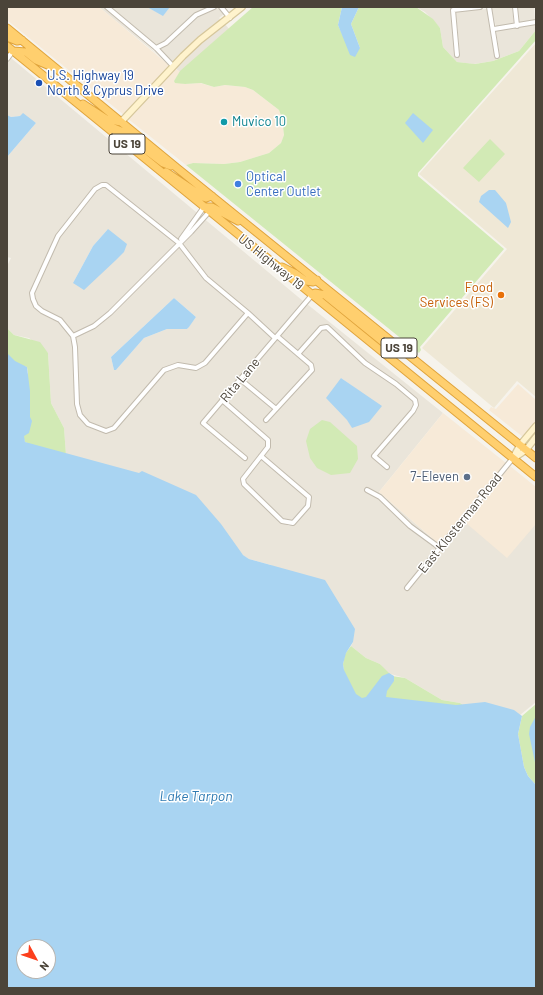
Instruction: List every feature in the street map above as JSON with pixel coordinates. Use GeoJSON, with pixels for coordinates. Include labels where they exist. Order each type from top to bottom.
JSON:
{"type":"FeatureCollection","features":[{"type":"Feature","properties":{"kind":"highway","name":"US Highway 19"},"geometry":{"type":"LineString","coordinates":[[7,28],[177,168],[536,458]]}},
{"type":"Feature","properties":{"kind":"highway"},"geometry":{"type":"LineString","coordinates":[[7,37],[17,41],[22,40]]}},
{"type":"Feature","properties":{"kind":"highway","name":"US Highway 19"},"geometry":{"type":"LineString","coordinates":[[7,46],[536,477]]}},
{"type":"Feature","properties":{"kind":"highway"},"geometry":{"type":"LineString","coordinates":[[13,51],[26,52],[36,60],[59,71]]}},
{"type":"Feature","properties":{"kind":"highway"},"geometry":{"type":"LineString","coordinates":[[70,98],[96,111],[106,119],[121,122]]}},
{"type":"Feature","properties":{"kind":"highway"},"geometry":{"type":"LineString","coordinates":[[99,122],[115,128],[163,163],[177,168]]}},
{"type":"Feature","properties":{"kind":"highway"},"geometry":{"type":"LineString","coordinates":[[160,172],[170,174],[203,197],[206,198],[212,196]]}},
{"type":"Feature","properties":{"kind":"highway"},"geometry":{"type":"LineString","coordinates":[[207,209],[212,206],[249,226]]}},
{"type":"Feature","properties":{"kind":"highway"},"geometry":{"type":"LineString","coordinates":[[269,260],[306,281],[313,282],[317,280]]}},
{"type":"Feature","properties":{"kind":"highway"},"geometry":{"type":"LineString","coordinates":[[312,295],[315,293],[325,295],[383,342],[396,345]]}},
{"type":"Feature","properties":{"kind":"street"},"geometry":{"type":"LineString","coordinates":[[107,7],[156,48],[173,66]]}},
{"type":"Feature","properties":{"kind":"street"},"geometry":{"type":"LineString","coordinates":[[156,48],[166,43],[196,16],[214,7]]}},
{"type":"Feature","properties":{"kind":"street"},"geometry":{"type":"LineString","coordinates":[[221,7],[230,18]]}},
{"type":"Feature","properties":{"kind":"street"},"geometry":{"type":"LineString","coordinates":[[121,122],[173,66],[200,40],[230,18],[242,7]]}},
{"type":"Feature","properties":{"kind":"street"},"geometry":{"type":"LineString","coordinates":[[458,55],[453,10],[480,7]]}},
{"type":"Feature","properties":{"kind":"street"},"geometry":{"type":"LineString","coordinates":[[489,7],[494,29],[497,56]]}},
{"type":"Feature","properties":{"kind":"street"},"geometry":{"type":"LineString","coordinates":[[514,7],[517,26]]}},
{"type":"Feature","properties":{"kind":"street"},"geometry":{"type":"LineString","coordinates":[[494,29],[536,22]]}},
{"type":"Feature","properties":{"kind":"street"},"geometry":{"type":"LineString","coordinates":[[7,58],[13,51]]}},
{"type":"Feature","properties":{"kind":"street"},"geometry":{"type":"LineString","coordinates":[[248,313],[202,366],[193,368],[178,365],[164,370],[110,430],[103,430],[88,424],[80,415],[77,404],[75,347],[73,336],[60,320],[42,311],[36,306],[32,293],[58,236],[98,186],[102,185],[109,187],[179,243],[206,278],[298,354],[312,367],[312,370],[298,387],[275,408],[266,420]]}},
{"type":"Feature","properties":{"kind":"street"},"geometry":{"type":"LineString","coordinates":[[179,243],[187,228],[207,209]]}},
{"type":"Feature","properties":{"kind":"street"},"geometry":{"type":"LineString","coordinates":[[73,336],[94,326],[110,313],[191,232],[207,209]]}},
{"type":"Feature","properties":{"kind":"street","name":"Rita Lane"},"geometry":{"type":"LineString","coordinates":[[245,458],[203,423],[312,295]]}},
{"type":"Feature","properties":{"kind":"street"},"geometry":{"type":"LineString","coordinates":[[298,354],[323,326],[327,327],[365,363],[396,384],[415,400],[416,405],[413,411],[374,456],[388,467]]}},
{"type":"Feature","properties":{"kind":"street"},"geometry":{"type":"LineString","coordinates":[[240,379],[275,408]]}},
{"type":"Feature","properties":{"kind":"street"},"geometry":{"type":"LineString","coordinates":[[222,400],[268,440],[268,447],[243,479],[244,484],[282,521],[293,523],[308,506],[309,497],[261,456]]}},
{"type":"Feature","properties":{"kind":"street","name":"East Klosterman Road"},"geometry":{"type":"LineString","coordinates":[[407,588],[513,458],[520,445],[536,426]]}},
{"type":"Feature","properties":{"kind":"street","name":"East Klosterman Road"},"geometry":{"type":"LineString","coordinates":[[513,458],[526,450],[536,437]]}},
{"type":"Feature","properties":{"kind":"street"},"geometry":{"type":"LineString","coordinates":[[367,490],[380,497],[410,526],[440,548]]}},
{"type":"Feature","properties":{"kind":"shaded area"},"geometry":{"type":"Polygon","coordinates":[[[7,7],[99,7],[170,66],[124,115],[7,20],[7,7]]]}},
{"type":"Feature","properties":{"kind":"shaded area"},"geometry":{"type":"Polygon","coordinates":[[[99,7],[104,7],[164,60],[116,21],[99,7]]]}},
{"type":"Feature","properties":{"kind":"shaded area"},"geometry":{"type":"Polygon","coordinates":[[[111,7],[147,7],[163,15],[170,7],[209,7],[195,14],[164,41],[156,45],[111,7]]]}},
{"type":"Feature","properties":{"kind":"shaded area"},"geometry":{"type":"Polygon","coordinates":[[[416,7],[457,7],[451,10],[456,57],[460,57],[456,12],[487,9],[496,58],[500,57],[496,31],[536,24],[536,30],[519,51],[493,61],[474,64],[457,62],[443,47],[440,28],[425,12],[416,7]]]}},
{"type":"Feature","properties":{"kind":"shaded area"},"geometry":{"type":"Polygon","coordinates":[[[491,7],[512,7],[514,24],[496,27],[491,7]]]}},
{"type":"Feature","properties":{"kind":"shaded area"},"geometry":{"type":"Polygon","coordinates":[[[517,7],[534,7],[535,20],[519,23],[517,7]]]}},
{"type":"Feature","properties":{"kind":"shaded area"},"geometry":{"type":"Polygon","coordinates":[[[218,8],[224,14],[219,18],[222,21],[173,63],[160,49],[167,45],[198,17],[218,8]]]}},
{"type":"Feature","properties":{"kind":"shaded area"},"geometry":{"type":"Polygon","coordinates":[[[225,24],[229,29],[192,62],[180,72],[175,68],[202,42],[225,24]]]}},
{"type":"Feature","properties":{"kind":"shaded area"},"geometry":{"type":"Polygon","coordinates":[[[536,43],[536,397],[517,381],[494,408],[422,348],[507,249],[419,174],[536,43]]]}},
{"type":"Feature","properties":{"kind":"shaded area"},"geometry":{"type":"Polygon","coordinates":[[[11,58],[303,301],[201,422],[201,425],[245,461],[248,458],[206,423],[223,403],[266,440],[266,446],[241,477],[241,482],[244,488],[281,522],[289,526],[294,525],[310,507],[311,497],[264,456],[270,448],[270,438],[225,400],[241,382],[249,388],[252,385],[244,379],[278,339],[291,345],[280,335],[307,304],[443,413],[379,492],[440,545],[411,524],[381,495],[366,487],[365,491],[379,499],[408,527],[437,549],[404,588],[407,591],[466,522],[536,524],[536,702],[520,715],[471,710],[460,703],[442,700],[405,678],[387,673],[380,664],[366,658],[351,646],[353,642],[271,565],[249,559],[128,481],[66,455],[64,428],[51,403],[48,353],[29,338],[14,335],[7,328],[7,266],[11,258],[7,257],[7,157],[36,123],[20,116],[11,117],[7,115],[7,62],[11,58]],[[108,229],[93,246],[73,283],[108,229]],[[174,298],[111,357],[114,370],[116,370],[144,338],[167,329],[187,329],[196,317],[174,298]],[[341,378],[348,420],[352,428],[359,391],[341,378]]]}},
{"type":"Feature","properties":{"kind":"shaded area"},"geometry":{"type":"Polygon","coordinates":[[[175,68],[180,72],[174,81],[185,84],[200,83],[214,87],[225,85],[245,87],[253,90],[279,110],[282,118],[284,135],[281,143],[269,153],[240,162],[224,164],[193,163],[186,165],[127,118],[175,68]]]}},
{"type":"Feature","properties":{"kind":"shaded area"},"geometry":{"type":"Polygon","coordinates":[[[518,384],[536,400],[536,422],[523,437],[489,410],[491,407],[496,409],[518,384]]]}},
{"type":"Feature","properties":{"kind":"shaded area"},"geometry":{"type":"Polygon","coordinates":[[[443,413],[506,463],[440,545],[379,492],[443,413]]]}},
{"type":"Feature","properties":{"kind":"shaded area"},"geometry":{"type":"Polygon","coordinates":[[[261,459],[307,498],[306,504],[291,521],[284,519],[246,484],[245,480],[261,459]]]}},
{"type":"Feature","properties":{"kind":"shaded area"},"geometry":{"type":"Polygon","coordinates":[[[510,466],[536,487],[536,524],[507,558],[466,523],[444,549],[510,466]]]}},
{"type":"Feature","properties":{"kind":"green space"},"geometry":{"type":"Polygon","coordinates":[[[253,7],[342,7],[338,25],[343,36],[360,48],[351,24],[359,7],[416,7],[433,19],[440,28],[443,47],[457,62],[475,64],[493,61],[519,51],[536,30],[536,40],[418,173],[418,176],[504,249],[420,347],[421,350],[419,353],[186,165],[193,163],[224,164],[240,162],[269,153],[281,143],[284,135],[282,118],[279,110],[253,90],[245,87],[225,85],[214,87],[201,83],[185,84],[175,83],[174,81],[180,71],[253,7]]]}},
{"type":"Feature","properties":{"kind":"green space"},"geometry":{"type":"Polygon","coordinates":[[[490,139],[505,154],[479,182],[463,168],[490,139]]]}},
{"type":"Feature","properties":{"kind":"green space"},"geometry":{"type":"Polygon","coordinates":[[[7,328],[14,335],[40,342],[48,353],[51,403],[64,428],[66,455],[45,451],[25,442],[21,430],[23,429],[28,433],[25,406],[28,373],[27,367],[7,362],[7,328]]]}},
{"type":"Feature","properties":{"kind":"green space"},"geometry":{"type":"Polygon","coordinates":[[[322,420],[330,422],[357,446],[358,459],[350,473],[331,475],[317,468],[310,458],[306,441],[310,429],[322,420]]]}},
{"type":"Feature","properties":{"kind":"green space"},"geometry":{"type":"Polygon","coordinates":[[[351,646],[366,658],[380,664],[392,676],[405,678],[442,700],[460,703],[471,710],[364,701],[346,689],[343,664],[345,654],[351,646]]]}},
{"type":"Feature","properties":{"kind":"green space"},"geometry":{"type":"Polygon","coordinates":[[[536,704],[536,785],[528,776],[524,767],[518,734],[522,716],[536,704]]]}},
{"type":"Feature","properties":{"kind":"water"},"geometry":{"type":"Polygon","coordinates":[[[147,7],[170,7],[163,16],[147,7]]]}},
{"type":"Feature","properties":{"kind":"water"},"geometry":{"type":"Polygon","coordinates":[[[342,7],[359,7],[351,24],[360,48],[355,57],[350,55],[338,25],[342,7]]]}},
{"type":"Feature","properties":{"kind":"water"},"geometry":{"type":"Polygon","coordinates":[[[23,113],[36,123],[7,157],[7,115],[11,117],[20,116],[23,113]]]}},
{"type":"Feature","properties":{"kind":"water"},"geometry":{"type":"Polygon","coordinates":[[[413,113],[433,130],[423,143],[405,123],[413,113]]]}},
{"type":"Feature","properties":{"kind":"water"},"geometry":{"type":"Polygon","coordinates":[[[489,190],[495,190],[506,203],[511,222],[508,228],[479,202],[481,196],[489,190]]]}},
{"type":"Feature","properties":{"kind":"water"},"geometry":{"type":"Polygon","coordinates":[[[108,229],[127,244],[124,252],[84,290],[73,283],[93,246],[108,229]]]}},
{"type":"Feature","properties":{"kind":"water"},"geometry":{"type":"Polygon","coordinates":[[[174,298],[196,317],[189,327],[187,329],[167,329],[144,338],[116,370],[114,370],[111,357],[174,298]]]}},
{"type":"Feature","properties":{"kind":"water","name":"Lake Tarpon"},"geometry":{"type":"Polygon","coordinates":[[[7,353],[15,361],[27,367],[30,391],[30,417],[32,421],[29,433],[24,436],[25,442],[139,473],[142,471],[196,495],[221,524],[243,555],[249,559],[325,580],[355,629],[353,642],[346,653],[343,664],[344,670],[356,694],[362,698],[366,697],[382,676],[389,673],[394,676],[394,681],[387,691],[386,697],[456,705],[485,702],[514,710],[522,716],[518,734],[524,767],[528,776],[536,785],[536,988],[7,988],[7,353]]]}},
{"type":"Feature","properties":{"kind":"water"},"geometry":{"type":"Polygon","coordinates":[[[341,378],[382,406],[369,422],[352,428],[347,420],[326,398],[341,378]]]}},
{"type":"Feature","properties":{"kind":"water"},"geometry":{"type":"Polygon","coordinates":[[[536,716],[536,767],[529,734],[530,727],[536,716]]]}},
{"type":"Feature","properties":{"kind":"place","name":"U.S. Highway 19 North & Cyprus Drive"},"geometry":{"type":"Point","coordinates":[39,83]}},
{"type":"Feature","properties":{"kind":"place","name":"Muvico 10"},"geometry":{"type":"Point","coordinates":[224,122]}},
{"type":"Feature","properties":{"kind":"place","name":"Optical Center Outlet"},"geometry":{"type":"Point","coordinates":[238,184]}},
{"type":"Feature","properties":{"kind":"place","name":"Food Services (FS)"},"geometry":{"type":"Point","coordinates":[501,295]}},
{"type":"Feature","properties":{"kind":"place","name":"7-Eleven"},"geometry":{"type":"Point","coordinates":[467,477]}}]}
